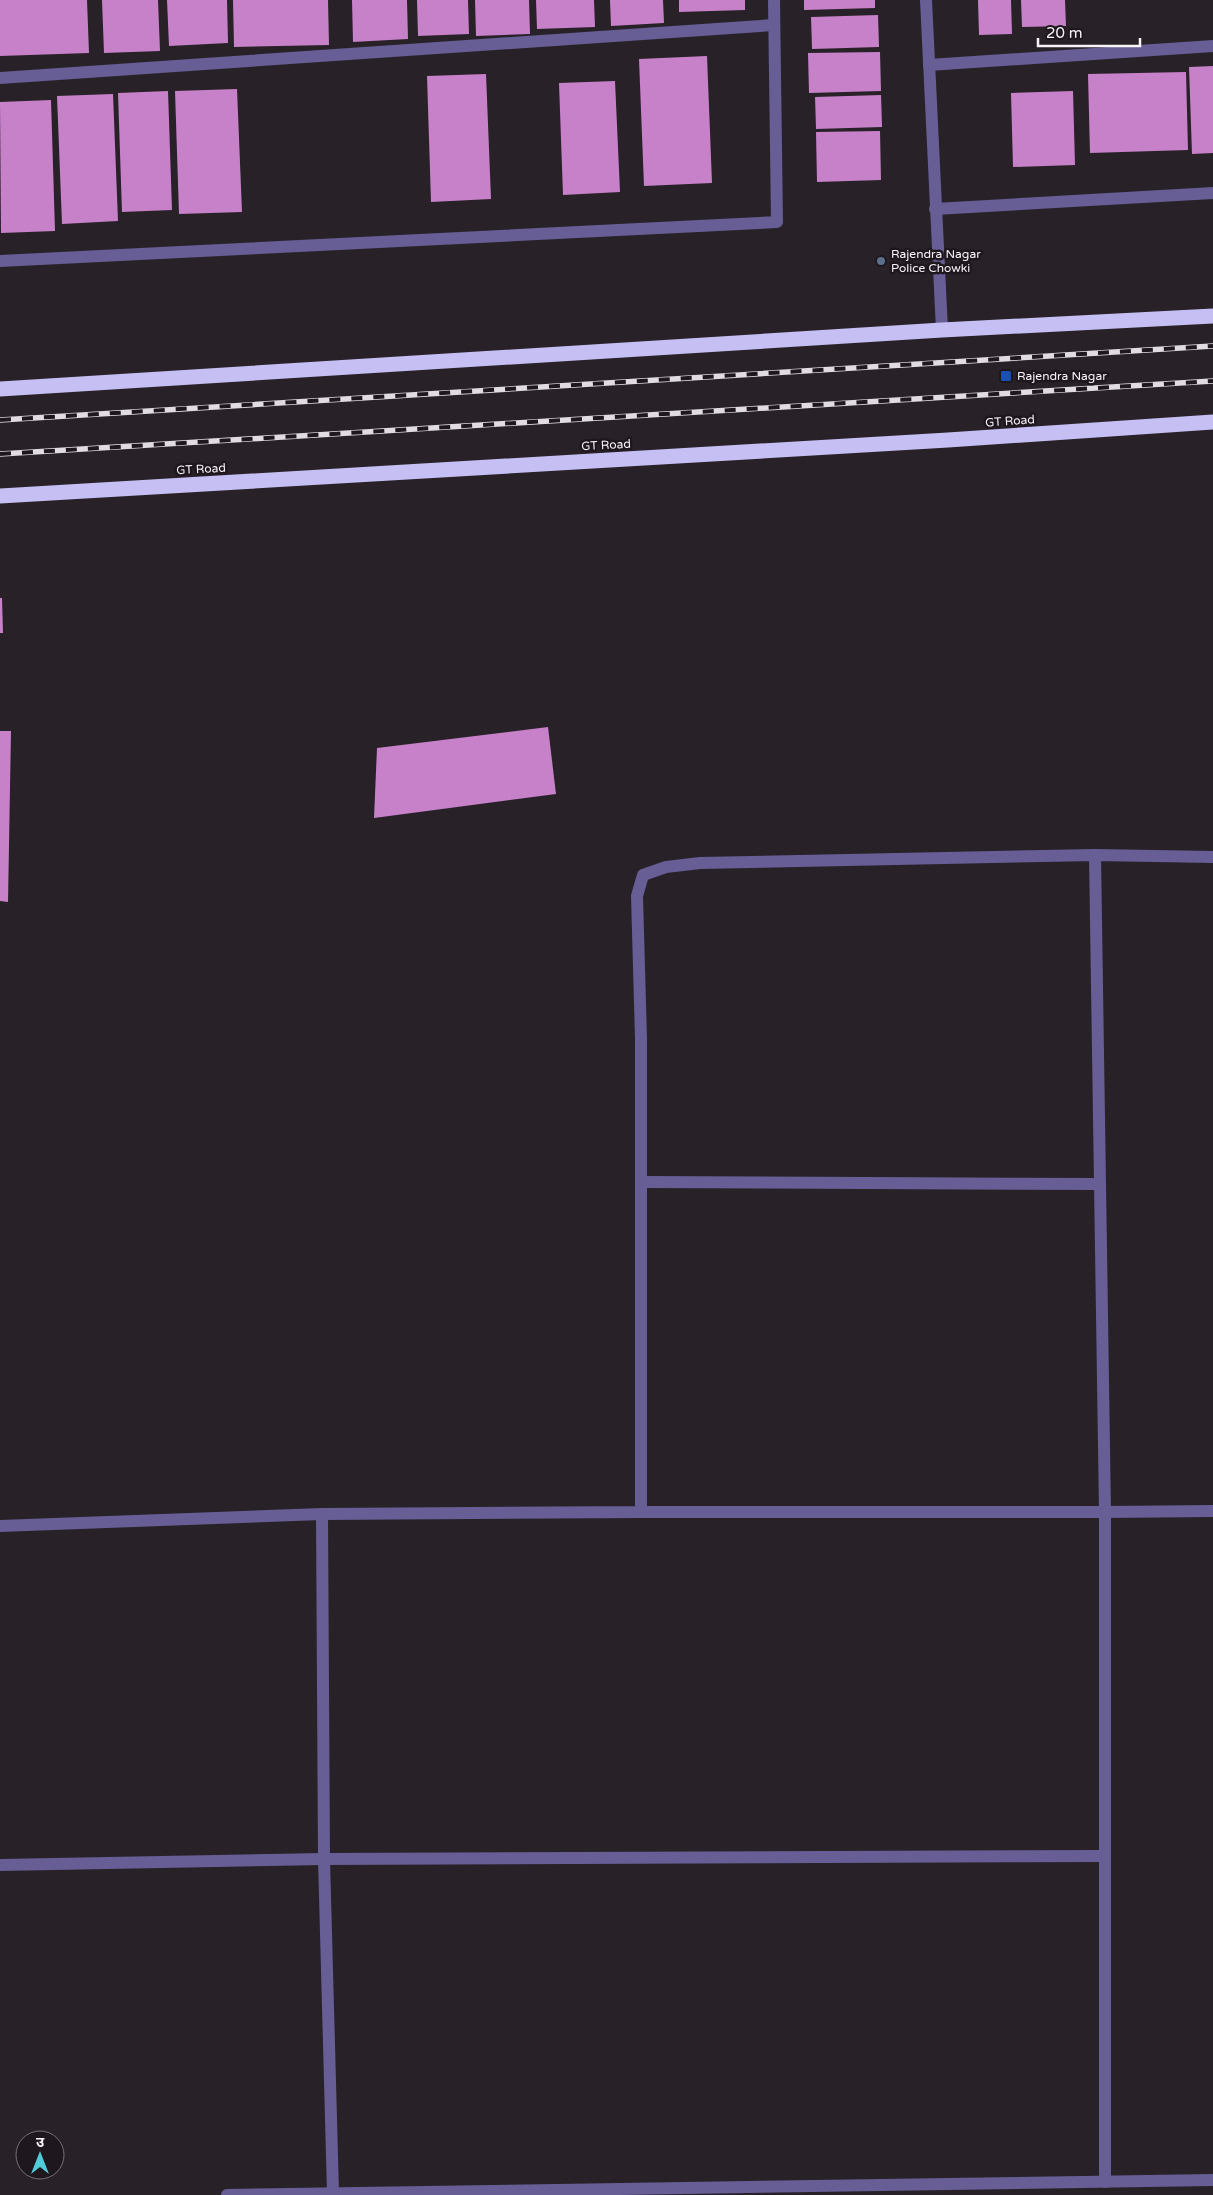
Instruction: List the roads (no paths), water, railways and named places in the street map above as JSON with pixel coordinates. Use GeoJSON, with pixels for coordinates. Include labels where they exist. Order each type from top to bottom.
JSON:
{"type":"FeatureCollection","features":[{"type":"Feature","properties":{"kind":"highway"},"geometry":{"type":"LineString","coordinates":[[0,389],[942,330],[1213,316]]}},
{"type":"Feature","properties":{"kind":"highway","name":"GT Road"},"geometry":{"type":"LineString","coordinates":[[0,496],[948,440],[1213,422]]}},
{"type":"Feature","properties":{"kind":"street"},"geometry":{"type":"LineString","coordinates":[[0,261],[777,222],[774,0]]}},
{"type":"Feature","properties":{"kind":"street"},"geometry":{"type":"LineString","coordinates":[[926,0],[942,330]]}},
{"type":"Feature","properties":{"kind":"street"},"geometry":{"type":"LineString","coordinates":[[0,78],[774,24]]}},
{"type":"Feature","properties":{"kind":"street"},"geometry":{"type":"LineString","coordinates":[[929,65],[1213,46]]}},
{"type":"Feature","properties":{"kind":"street"},"geometry":{"type":"LineString","coordinates":[[935,210],[1213,193]]}},
{"type":"Feature","properties":{"kind":"street"},"geometry":{"type":"LineString","coordinates":[[641,1512],[641,1039],[637,896],[643,875],[666,868],[700,863],[1095,855],[1213,857]]}},
{"type":"Feature","properties":{"kind":"street"},"geometry":{"type":"LineString","coordinates":[[1095,855],[1105,1512],[1105,2182]]}},
{"type":"Feature","properties":{"kind":"street"},"geometry":{"type":"LineString","coordinates":[[641,1182],[1100,1184]]}},
{"type":"Feature","properties":{"kind":"street"},"geometry":{"type":"LineString","coordinates":[[0,1526],[322,1514],[1213,1511]]}},
{"type":"Feature","properties":{"kind":"street"},"geometry":{"type":"LineString","coordinates":[[322,1514],[324,1859],[333,2192]]}},
{"type":"Feature","properties":{"kind":"street"},"geometry":{"type":"LineString","coordinates":[[0,1865],[324,1859],[1105,1856]]}},
{"type":"Feature","properties":{"kind":"street"},"geometry":{"type":"LineString","coordinates":[[227,2195],[1213,2180]]}},
{"type":"Feature","properties":{"kind":"railway"},"geometry":{"type":"LineString","coordinates":[[0,420],[1213,346]]}},
{"type":"Feature","properties":{"kind":"railway"},"geometry":{"type":"LineString","coordinates":[[0,454],[1213,381]]}},
{"type":"Feature","properties":{"kind":"place","name":"Rajendra Nagar Police Chowki"},"geometry":{"type":"Point","coordinates":[881,261]}},
{"type":"Feature","properties":{"kind":"place","name":"Rajendra Nagar"},"geometry":{"type":"Point","coordinates":[1006,376]}}]}
